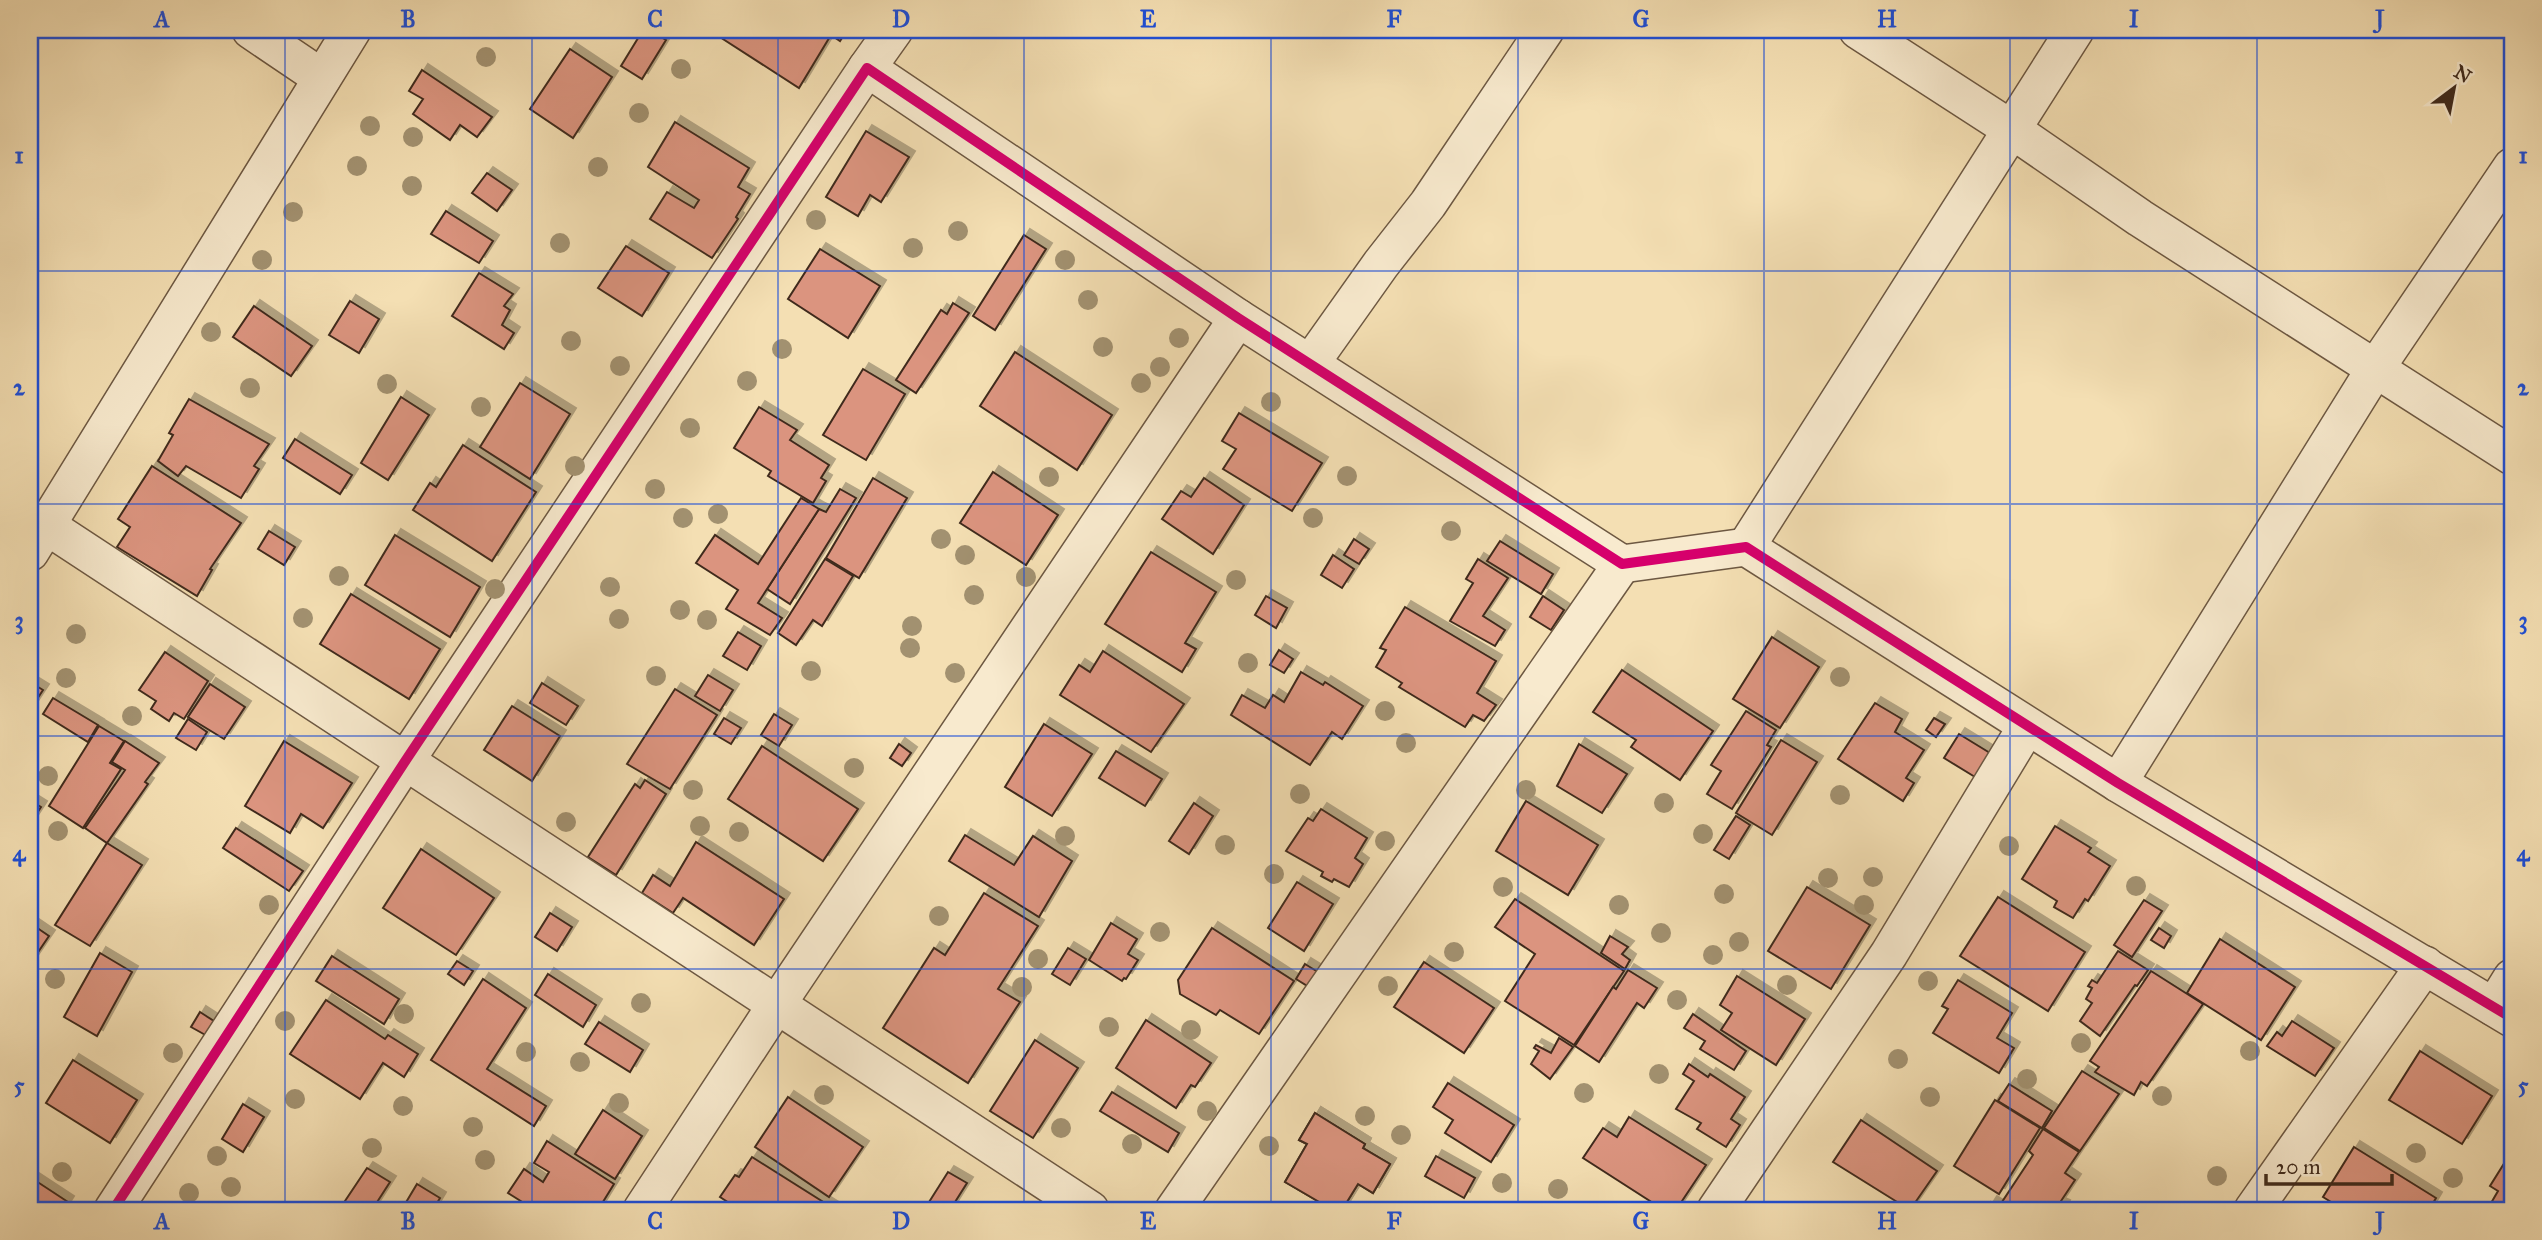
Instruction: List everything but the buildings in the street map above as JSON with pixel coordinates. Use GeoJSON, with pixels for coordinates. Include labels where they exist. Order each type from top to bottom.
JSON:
{"type":"FeatureCollection","features":[{"type":"Feature","properties":{"kind":"street"},"geometry":{"type":"LineString","coordinates":[[251,30],[322,78]]}},
{"type":"Feature","properties":{"kind":"street"},"geometry":{"type":"LineString","coordinates":[[352,30],[38,539],[404,763],[1090,1210]]}},
{"type":"Feature","properties":{"kind":"street"},"geometry":{"type":"LineString","coordinates":[[113,1210],[404,763],[894,30]]}},
{"type":"Feature","properties":{"kind":"street"},"geometry":{"type":"LineString","coordinates":[[1310,364],[1381,264],[1428,204],[1545,30]]}},
{"type":"Feature","properties":{"kind":"street"},"geometry":{"type":"LineString","coordinates":[[1858,30],[2011,129],[2140,218],[2512,456]]}},
{"type":"Feature","properties":{"kind":"street"},"geometry":{"type":"LineString","coordinates":[[1746,547],[2075,30]]}},
{"type":"Feature","properties":{"kind":"street"},"geometry":{"type":"LineString","coordinates":[[867,68],[1238,317],[1622,564],[1746,547],[2118,783],[2425,965],[2506,1001]]}},
{"type":"Feature","properties":{"kind":"street"},"geometry":{"type":"LineString","coordinates":[[2118,783],[2375,369],[2512,167]]}},
{"type":"Feature","properties":{"kind":"street"},"geometry":{"type":"LineString","coordinates":[[642,1210],[1238,317]]}},
{"type":"Feature","properties":{"kind":"street"},"geometry":{"type":"LineString","coordinates":[[1174,1210],[1622,564]]}},
{"type":"Feature","properties":{"kind":"street"},"geometry":{"type":"LineString","coordinates":[[1716,1210],[1889,954],[2027,726]]}},
{"type":"Feature","properties":{"kind":"street"},"geometry":{"type":"LineString","coordinates":[[2253,1210],[2425,965]]}},
{"type":"Feature","properties":{"kind":"cycle path"},"geometry":{"type":"LineString","coordinates":[[113,1210],[404,763],[867,68],[1238,318],[1622,564],[1746,547],[2118,783],[2512,1018]]}}]}
